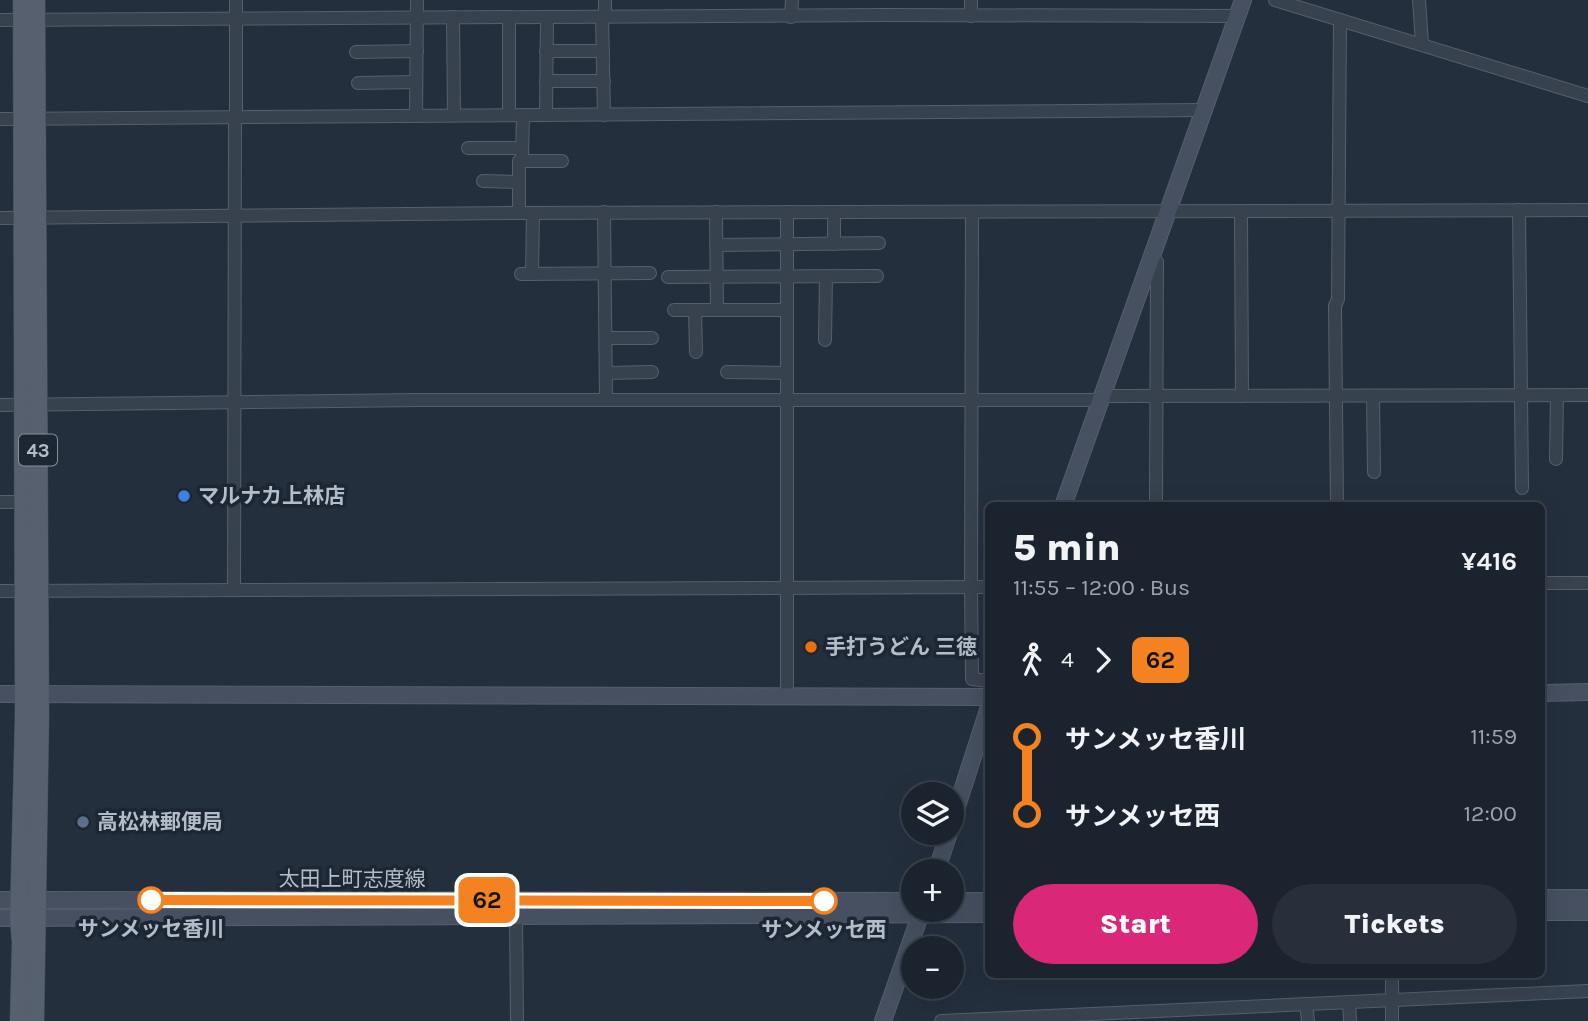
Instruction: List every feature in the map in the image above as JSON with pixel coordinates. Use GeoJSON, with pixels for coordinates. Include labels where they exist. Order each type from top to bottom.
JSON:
{"type":"FeatureCollection","features":[{"type":"Feature","properties":{"kind":"main road","name":"43"},"geometry":{"type":"LineString","coordinates":[[22,0],[29,20]]}},
{"type":"Feature","properties":{"kind":"main road","name":"43"},"geometry":{"type":"LineString","coordinates":[[35,1021],[38,909],[32,693],[29,20],[36,0]]}},
{"type":"Feature","properties":{"kind":"main road"},"geometry":{"type":"LineString","coordinates":[[1064,502],[1243,0]]}},
{"type":"Feature","properties":{"kind":"main road","name":"43"},"geometry":{"type":"LineString","coordinates":[[30,405],[23,502],[31,591]]}},
{"type":"Feature","properties":{"kind":"main road"},"geometry":{"type":"LineString","coordinates":[[1545,693],[1588,692]]}},
{"type":"Feature","properties":{"kind":"main road","name":"43"},"geometry":{"type":"LineString","coordinates":[[19,1021],[19,909],[32,693]]}},
{"type":"Feature","properties":{"kind":"main road"},"geometry":{"type":"LineString","coordinates":[[0,694],[985,697]]}},
{"type":"Feature","properties":{"kind":"main road"},"geometry":{"type":"LineString","coordinates":[[964,785],[985,719]]}},
{"type":"Feature","properties":{"kind":"main road"},"geometry":{"type":"LineString","coordinates":[[1545,898],[1588,898]]}},
{"type":"Feature","properties":{"kind":"main road","name":"太田上町志度線"},"geometry":{"type":"LineString","coordinates":[[0,900],[19,909],[901,908]]}},
{"type":"Feature","properties":{"kind":"main road"},"geometry":{"type":"LineString","coordinates":[[964,901],[985,901]]}},
{"type":"Feature","properties":{"kind":"main road","name":"太田上町志度線"},"geometry":{"type":"LineString","coordinates":[[38,909],[516,916],[901,908]]}},
{"type":"Feature","properties":{"kind":"main road","name":"太田上町志度線"},"geometry":{"type":"LineString","coordinates":[[0,918],[19,909]]}},
{"type":"Feature","properties":{"kind":"main road","name":"太田上町志度線"},"geometry":{"type":"LineString","coordinates":[[964,912],[985,914]]}},
{"type":"Feature","properties":{"kind":"main road"},"geometry":{"type":"LineString","coordinates":[[1545,912],[1588,912]]}},
{"type":"Feature","properties":{"kind":"main road"},"geometry":{"type":"LineString","coordinates":[[883,1021],[915,922]]}},
{"type":"Feature","properties":{"kind":"street"},"geometry":{"type":"LineString","coordinates":[[234,589],[236,0]]}},
{"type":"Feature","properties":{"kind":"street"},"geometry":{"type":"LineString","coordinates":[[416,116],[417,0]]}},
{"type":"Feature","properties":{"kind":"street"},"geometry":{"type":"LineString","coordinates":[[604,115],[605,0]]}},
{"type":"Feature","properties":{"kind":"street"},"geometry":{"type":"LineString","coordinates":[[792,0],[792,17]]}},
{"type":"Feature","properties":{"kind":"street"},"geometry":{"type":"LineString","coordinates":[[885,0],[885,15]]}},
{"type":"Feature","properties":{"kind":"street"},"geometry":{"type":"LineString","coordinates":[[971,0],[971,16]]}},
{"type":"Feature","properties":{"kind":"street"},"geometry":{"type":"LineString","coordinates":[[1275,0],[1588,96]]}},
{"type":"Feature","properties":{"kind":"street"},"geometry":{"type":"LineString","coordinates":[[1419,0],[1422,44]]}},
{"type":"Feature","properties":{"kind":"street"},"geometry":{"type":"LineString","coordinates":[[0,20],[885,15],[1237,16]]}},
{"type":"Feature","properties":{"kind":"street"},"geometry":{"type":"LineString","coordinates":[[453,18],[453,116]]}},
{"type":"Feature","properties":{"kind":"street"},"geometry":{"type":"LineString","coordinates":[[509,18],[509,115]]}},
{"type":"Feature","properties":{"kind":"street"},"geometry":{"type":"LineString","coordinates":[[546,115],[547,18]]}},
{"type":"Feature","properties":{"kind":"street"},"geometry":{"type":"LineString","coordinates":[[1337,502],[1335,306],[1338,299],[1340,20]]}},
{"type":"Feature","properties":{"kind":"street"},"geometry":{"type":"LineString","coordinates":[[356,52],[417,51]]}},
{"type":"Feature","properties":{"kind":"street"},"geometry":{"type":"LineString","coordinates":[[546,51],[603,51]]}},
{"type":"Feature","properties":{"kind":"street"},"geometry":{"type":"LineString","coordinates":[[546,81],[604,81]]}},
{"type":"Feature","properties":{"kind":"street"},"geometry":{"type":"LineString","coordinates":[[358,83],[416,82]]}},
{"type":"Feature","properties":{"kind":"street"},"geometry":{"type":"LineString","coordinates":[[0,119],[1204,110]]}},
{"type":"Feature","properties":{"kind":"street"},"geometry":{"type":"LineString","coordinates":[[519,213],[519,161],[522,155],[523,115]]}},
{"type":"Feature","properties":{"kind":"street"},"geometry":{"type":"LineString","coordinates":[[468,148],[562,161]]}},
{"type":"Feature","properties":{"kind":"street"},"geometry":{"type":"LineString","coordinates":[[483,181],[519,182]]}},
{"type":"Feature","properties":{"kind":"street"},"geometry":{"type":"LineString","coordinates":[[1519,210],[1522,488]]}},
{"type":"Feature","properties":{"kind":"street"},"geometry":{"type":"LineString","coordinates":[[0,218],[604,212],[1588,210]]}},
{"type":"Feature","properties":{"kind":"street"},"geometry":{"type":"LineString","coordinates":[[1241,211],[1242,396]]}},
{"type":"Feature","properties":{"kind":"street"},"geometry":{"type":"LineString","coordinates":[[604,212],[606,400]]}},
{"type":"Feature","properties":{"kind":"street"},"geometry":{"type":"LineString","coordinates":[[716,212],[717,310]]}},
{"type":"Feature","properties":{"kind":"street"},"geometry":{"type":"LineString","coordinates":[[787,212],[787,696]]}},
{"type":"Feature","properties":{"kind":"street"},"geometry":{"type":"LineString","coordinates":[[834,212],[834,244]]}},
{"type":"Feature","properties":{"kind":"street"},"geometry":{"type":"LineString","coordinates":[[972,212],[972,679],[985,681]]}},
{"type":"Feature","properties":{"kind":"street"},"geometry":{"type":"LineString","coordinates":[[533,213],[527,274],[650,273]]}},
{"type":"Feature","properties":{"kind":"street"},"geometry":{"type":"LineString","coordinates":[[717,245],[879,243]]}},
{"type":"Feature","properties":{"kind":"street"},"geometry":{"type":"LineString","coordinates":[[1150,260],[1157,262],[1156,502]]}},
{"type":"Feature","properties":{"kind":"street"},"geometry":{"type":"LineString","coordinates":[[825,340],[826,276]]}},
{"type":"Feature","properties":{"kind":"street"},"geometry":{"type":"LineString","coordinates":[[668,277],[877,276]]}},
{"type":"Feature","properties":{"kind":"street"},"geometry":{"type":"LineString","coordinates":[[674,310],[786,310]]}},
{"type":"Feature","properties":{"kind":"street"},"geometry":{"type":"LineString","coordinates":[[695,310],[696,352]]}},
{"type":"Feature","properties":{"kind":"street"},"geometry":{"type":"LineString","coordinates":[[606,338],[652,338]]}},
{"type":"Feature","properties":{"kind":"street"},"geometry":{"type":"LineString","coordinates":[[606,373],[652,372]]}},
{"type":"Feature","properties":{"kind":"street"},"geometry":{"type":"LineString","coordinates":[[727,372],[787,373]]}},
{"type":"Feature","properties":{"kind":"street"},"geometry":{"type":"LineString","coordinates":[[1556,459],[1557,395]]}},
{"type":"Feature","properties":{"kind":"street"},"geometry":{"type":"LineString","coordinates":[[0,405],[234,401],[973,400],[1157,396],[1588,395]]}},
{"type":"Feature","properties":{"kind":"street"},"geometry":{"type":"LineString","coordinates":[[1373,397],[1374,472]]}},
{"type":"Feature","properties":{"kind":"street"},"geometry":{"type":"LineString","coordinates":[[0,502],[23,502]]}},
{"type":"Feature","properties":{"kind":"street"},"geometry":{"type":"LineString","coordinates":[[1545,583],[1588,583]]}},
{"type":"Feature","properties":{"kind":"street"},"geometry":{"type":"LineString","coordinates":[[0,591],[985,587]]}},
{"type":"Feature","properties":{"kind":"street"},"geometry":{"type":"LineString","coordinates":[[516,916],[517,1021]]}},
{"type":"Feature","properties":{"kind":"street"},"geometry":{"type":"LineString","coordinates":[[1392,978],[1392,1021]]}},
{"type":"Feature","properties":{"kind":"street"},"geometry":{"type":"LineString","coordinates":[[941,1021],[1588,990]]}},
{"type":"Feature","properties":{"kind":"street"},"geometry":{"type":"LineString","coordinates":[[1349,1002],[1350,1021]]}},
{"type":"Feature","properties":{"kind":"street"},"geometry":{"type":"LineString","coordinates":[[1306,1004],[1308,1021]]}},
{"type":"Feature","properties":{"kind":"bus line","name":"62"},"geometry":{"type":"LineString","coordinates":[[151,900],[824,901]]}},
{"type":"Feature","properties":{"kind":"place","name":"マルナカ上林店"},"geometry":{"type":"Point","coordinates":[184,496]}},
{"type":"Feature","properties":{"kind":"place","name":"手打うどん 三徳"},"geometry":{"type":"Point","coordinates":[811,647]}},
{"type":"Feature","properties":{"kind":"place","name":"高松林郵便局"},"geometry":{"type":"Point","coordinates":[83,822]}},
{"type":"Feature","properties":{"kind":"place","name":"サンメッセ香川"},"geometry":{"type":"Point","coordinates":[151,900]}},
{"type":"Feature","properties":{"kind":"place","name":"サンメッセ西"},"geometry":{"type":"Point","coordinates":[824,901]}}]}
